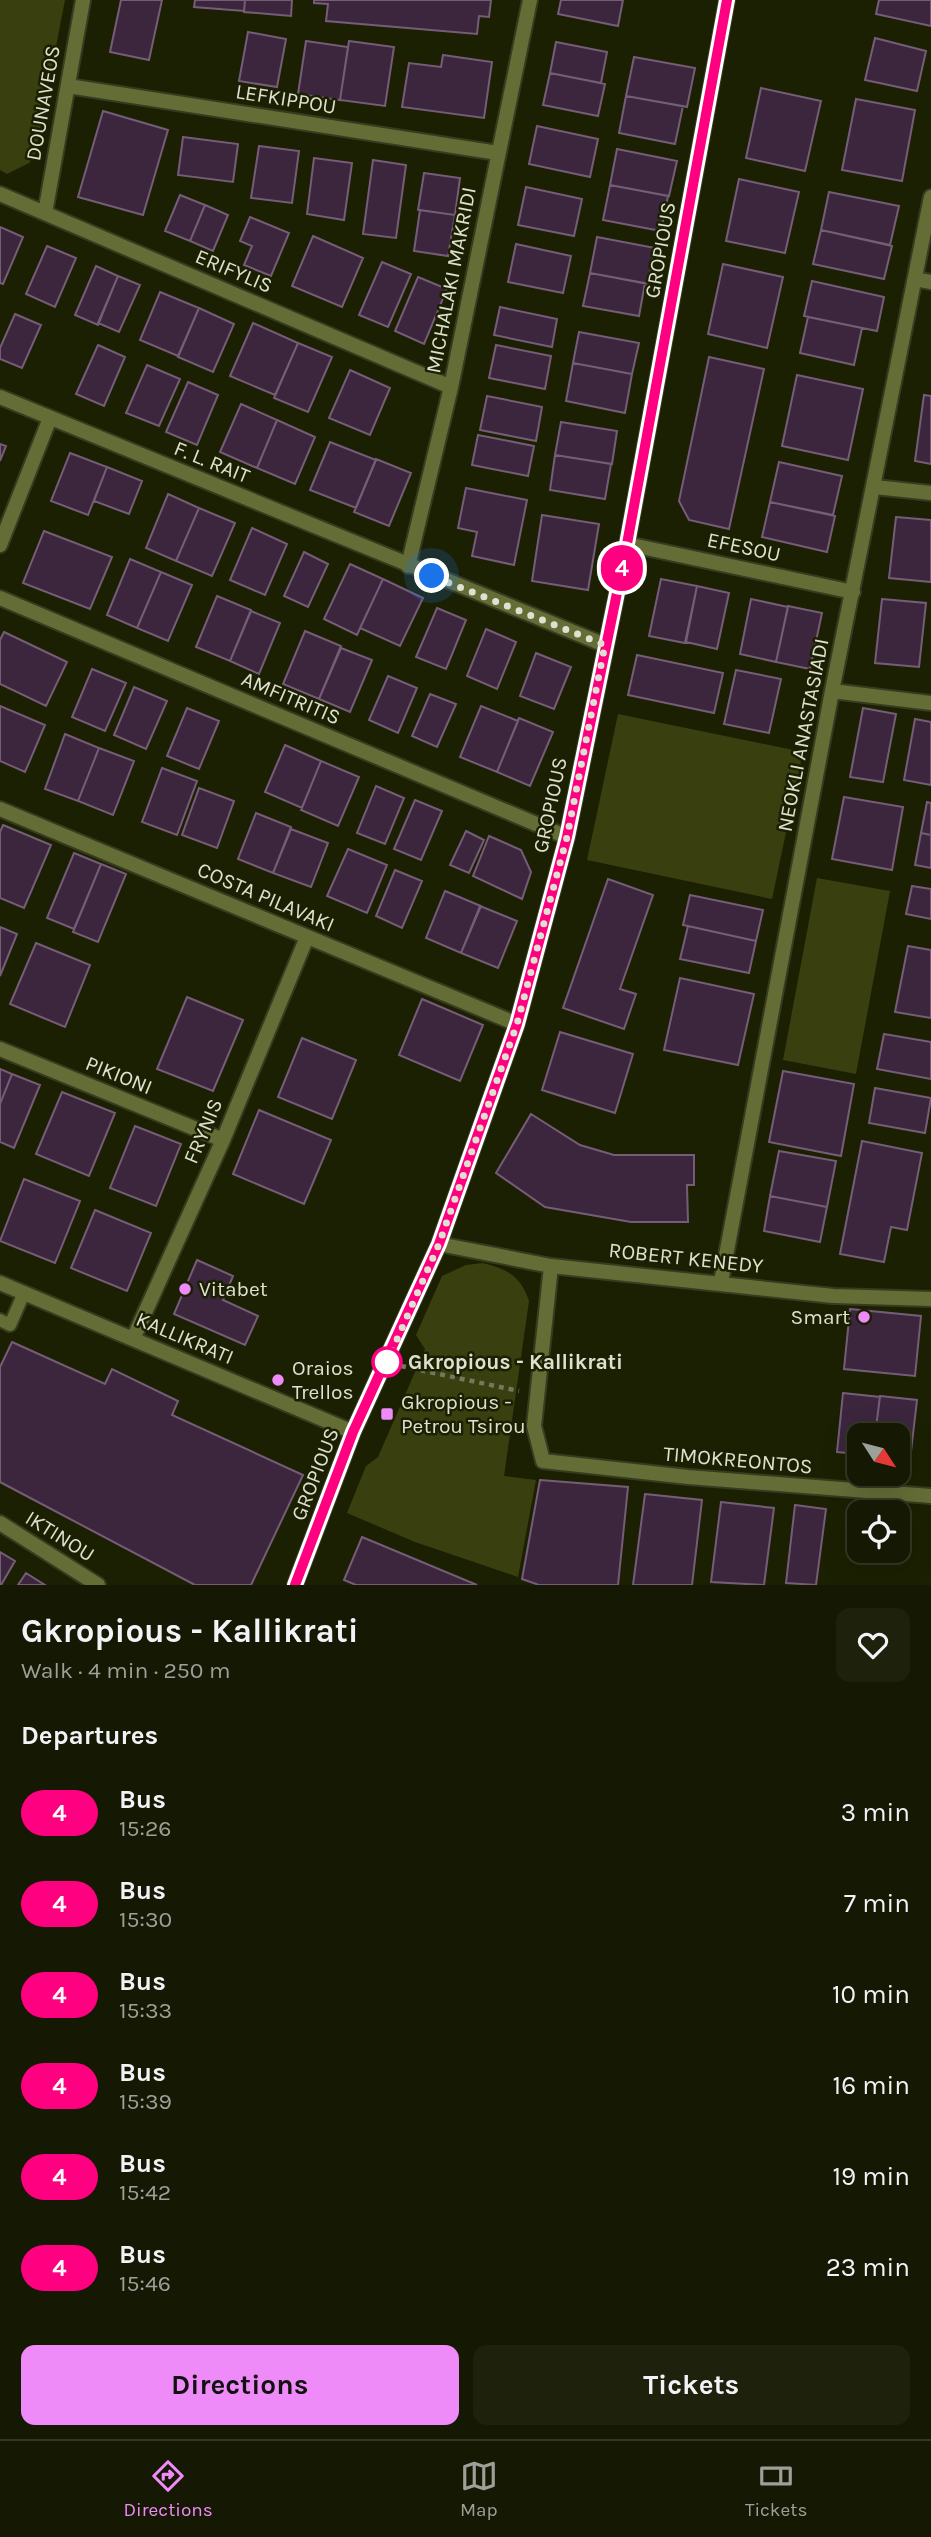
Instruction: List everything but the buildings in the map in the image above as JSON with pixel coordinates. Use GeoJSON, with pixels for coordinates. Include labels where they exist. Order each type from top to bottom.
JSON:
{"type":"FeatureCollection","features":[{"type":"Feature","properties":{"kind":"street","name":"DOUNAVEOS"},"geometry":{"type":"LineString","coordinates":[[45,213],[83,0]]}},
{"type":"Feature","properties":{"kind":"street","name":"MICHALAKI MAKRIDI"},"geometry":{"type":"LineString","coordinates":[[408,566],[451,387],[530,0]]}},
{"type":"Feature","properties":{"kind":"street","name":"GROPIOUS"},"geometry":{"type":"LineString","coordinates":[[295,1585],[353,1432],[387,1363],[439,1244],[517,1024],[567,837],[627,544],[727,0]]}},
{"type":"Feature","properties":{"kind":"street","name":"LEFKIPPOU"},"geometry":{"type":"LineString","coordinates":[[68,86],[498,153]]}},
{"type":"Feature","properties":{"kind":"street","name":"ERIFYLIS"},"geometry":{"type":"LineString","coordinates":[[0,194],[451,387]]}},
{"type":"Feature","properties":{"kind":"street","name":"NEOKLI ANASTASIADI"},"geometry":{"type":"LineString","coordinates":[[721,1282],[832,691],[931,197]]}},
{"type":"Feature","properties":{"kind":"street"},"geometry":{"type":"LineString","coordinates":[[915,279],[931,282]]}},
{"type":"Feature","properties":{"kind":"street","name":"F. L. RAIT"},"geometry":{"type":"LineString","coordinates":[[0,397],[605,645]]}},
{"type":"Feature","properties":{"kind":"street"},"geometry":{"type":"LineString","coordinates":[[0,545],[50,418]]}},
{"type":"Feature","properties":{"kind":"street"},"geometry":{"type":"LineString","coordinates":[[875,487],[931,493]]}},
{"type":"Feature","properties":{"kind":"street","name":"EFESOU"},"geometry":{"type":"LineString","coordinates":[[627,544],[853,592]]}},
{"type":"Feature","properties":{"kind":"street","name":"AMFITRITIS"},"geometry":{"type":"LineString","coordinates":[[0,598],[567,837]]}},
{"type":"Feature","properties":{"kind":"street"},"geometry":{"type":"LineString","coordinates":[[832,691],[931,703]]}},
{"type":"Feature","properties":{"kind":"street","name":"COSTA PILAVAKI"},"geometry":{"type":"LineString","coordinates":[[0,809],[517,1024]]}},
{"type":"Feature","properties":{"kind":"street","name":"FRYNIS"},"geometry":{"type":"LineString","coordinates":[[133,1339],[223,1140],[307,937]]}},
{"type":"Feature","properties":{"kind":"street","name":"PIKIONI"},"geometry":{"type":"LineString","coordinates":[[0,1049],[223,1140]]}},
{"type":"Feature","properties":{"kind":"street","name":"ROBERT KENEDY"},"geometry":{"type":"LineString","coordinates":[[439,1244],[551,1266],[833,1296],[931,1299]]}},
{"type":"Feature","properties":{"kind":"street"},"geometry":{"type":"LineString","coordinates":[[537,1395],[551,1266]]}},
{"type":"Feature","properties":{"kind":"street","name":"KALLIKRATI"},"geometry":{"type":"LineString","coordinates":[[0,1283],[353,1432]]}},
{"type":"Feature","properties":{"kind":"street","name":"TIMOKREONTOS"},"geometry":{"type":"LineString","coordinates":[[537,1395],[534,1426],[543,1461],[702,1478],[931,1496]]}},
{"type":"Feature","properties":{"kind":"street","name":"IKTINOU"},"geometry":{"type":"LineString","coordinates":[[0,1523],[98,1585]]}},
{"type":"Feature","properties":{"kind":"lane"},"geometry":{"type":"LineString","coordinates":[[0,1320],[10,1325],[24,1293]]}},
{"type":"Feature","properties":{"kind":"path"},"geometry":{"type":"LineString","coordinates":[[387,1363],[537,1395]]}},
{"type":"Feature","properties":{"kind":"green space"},"geometry":{"type":"Polygon","coordinates":[[[0,0],[65,0],[35,155],[29,163],[7,174],[0,170],[0,0]]]}},
{"type":"Feature","properties":{"kind":"green space"},"geometry":{"type":"Polygon","coordinates":[[[618,714],[803,752],[772,899],[587,860],[618,714]]]}},
{"type":"Feature","properties":{"kind":"green space"},"geometry":{"type":"Polygon","coordinates":[[[817,878],[890,891],[856,1074],[783,1060],[817,878]]]}},
{"type":"Feature","properties":{"kind":"green space"},"geometry":{"type":"Polygon","coordinates":[[[483,1263],[512,1275],[522,1285],[529,1301],[504,1476],[536,1480],[518,1577],[415,1542],[347,1513],[366,1466],[378,1457],[425,1349],[416,1335],[442,1276],[466,1265],[483,1263]]]}},
{"type":"Feature","properties":{"kind":"bus line","name":"4"},"geometry":{"type":"LineString","coordinates":[[295,1585],[353,1432],[376,1387],[439,1244],[517,1024],[567,837],[627,544],[727,0]]}},
{"type":"Feature","properties":{"kind":"place","name":"Vitabet"},"geometry":{"type":"Point","coordinates":[185,1289]}},
{"type":"Feature","properties":{"kind":"place","name":"Smart"},"geometry":{"type":"Point","coordinates":[864,1317]}},
{"type":"Feature","properties":{"kind":"place","name":"Gkropious - Kallikrati"},"geometry":{"type":"Point","coordinates":[387,1362]}},
{"type":"Feature","properties":{"kind":"place","name":"Oraios Trellos"},"geometry":{"type":"Point","coordinates":[278,1380]}},
{"type":"Feature","properties":{"kind":"place","name":"Gkropious - Petrou Tsirou"},"geometry":{"type":"Point","coordinates":[387,1414]}},
{"type":"Feature","properties":{"kind":"route"},"geometry":{"type":"LineString","coordinates":[[387,1362],[439,1244],[517,1024],[567,837],[605,645],[432,576]]}}]}
